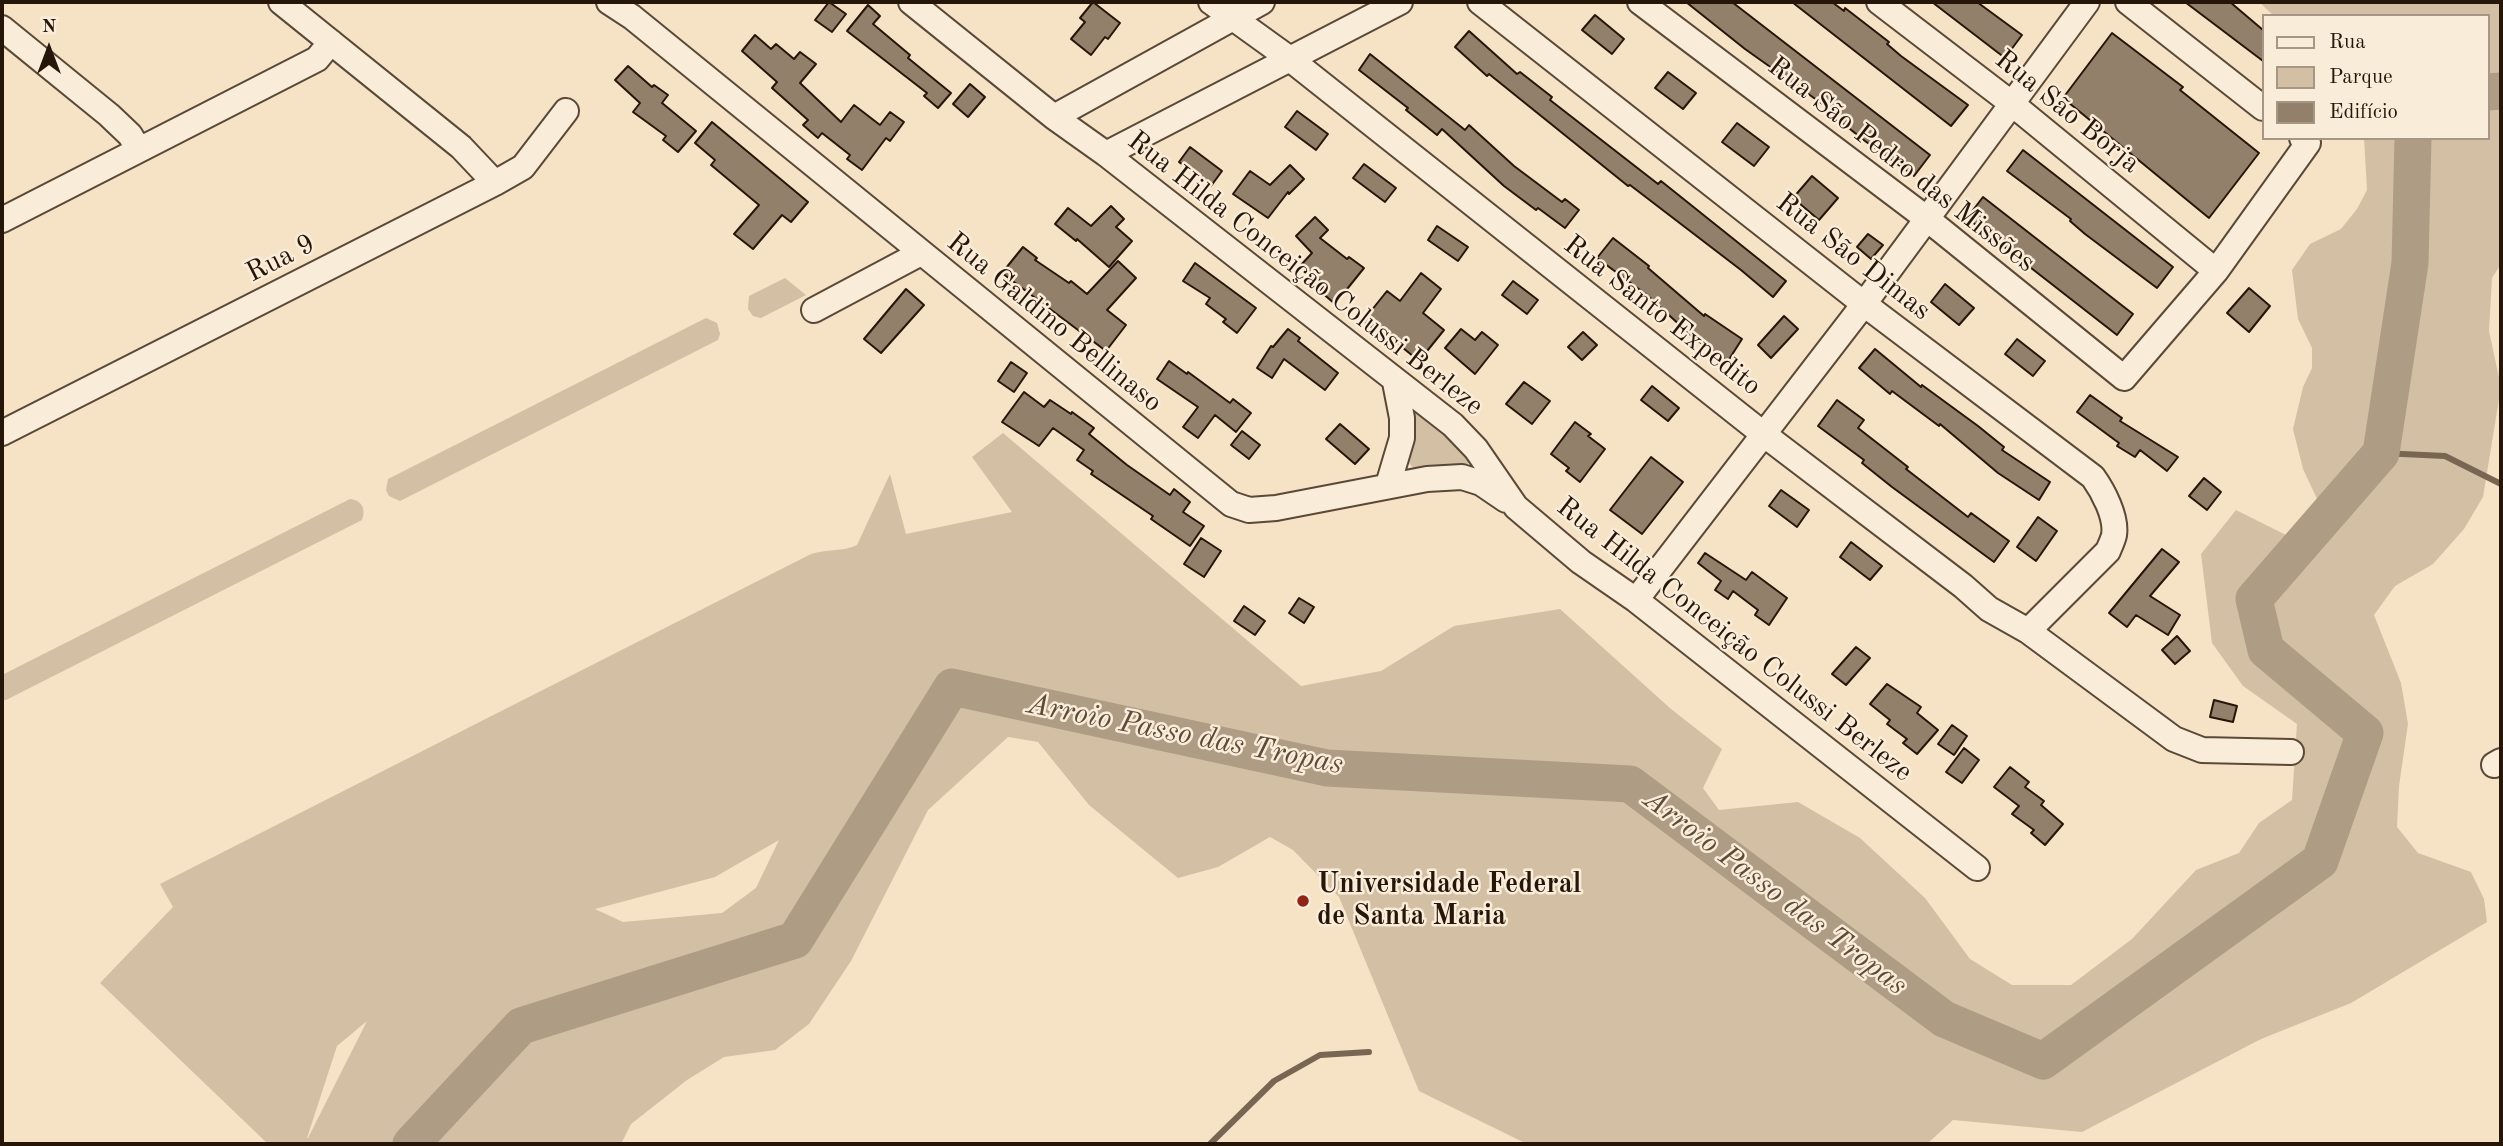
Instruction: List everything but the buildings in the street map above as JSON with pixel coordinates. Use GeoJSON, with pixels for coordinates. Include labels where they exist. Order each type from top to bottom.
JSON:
{"type":"FeatureCollection","features":[{"type":"Feature","properties":{"kind":"street"},"geometry":{"type":"LineString","coordinates":[[281,2],[461,147],[495,183]]}},
{"type":"Feature","properties":{"kind":"street","name":"Rua Galdino Bellinaso"},"geometry":{"type":"LineString","coordinates":[[609,2],[639,9],[921,253],[1231,504],[1249,510],[1276,508],[1388,485],[1462,477],[1481,483],[1516,507]]}},
{"type":"Feature","properties":{"kind":"street","name":"Rua Hilda Conceição Colussi Berleze"},"geometry":{"type":"LineString","coordinates":[[911,2],[1054,117],[1106,154],[1453,425],[1482,456],[1516,507],[1580,562],[1636,600],[1977,868]]}},
{"type":"Feature","properties":{"kind":"street","name":"Rua Santo Expedito"},"geometry":{"type":"LineString","coordinates":[[1210,2],[1290,60],[1989,609],[2028,631],[2174,739],[2202,750],[2291,752]]}},
{"type":"Feature","properties":{"kind":"street"},"geometry":{"type":"LineString","coordinates":[[1054,117],[1262,2]]}},
{"type":"Feature","properties":{"kind":"street"},"geometry":{"type":"LineString","coordinates":[[1106,154],[1400,2]]}},
{"type":"Feature","properties":{"kind":"street","name":"Rua São Dimas"},"geometry":{"type":"LineString","coordinates":[[1480,2],[1864,304],[2093,477],[2103,490],[2115,533],[2108,551],[2028,631]]}},
{"type":"Feature","properties":{"kind":"street","name":"Rua São Pedro das Missões"},"geometry":{"type":"LineString","coordinates":[[1640,2],[1926,218],[2124,378],[2216,271]]}},
{"type":"Feature","properties":{"kind":"street","name":"Rua São Borja"},"geometry":{"type":"LineString","coordinates":[[1879,2],[2011,103],[2216,271]]}},
{"type":"Feature","properties":{"kind":"street"},"geometry":{"type":"LineString","coordinates":[[1636,600],[1864,304],[2087,2]]}},
{"type":"Feature","properties":{"kind":"street"},"geometry":{"type":"LineString","coordinates":[[2128,2],[2262,107]]}},
{"type":"Feature","properties":{"kind":"street"},"geometry":{"type":"LineString","coordinates":[[2,28],[110,115],[130,135],[139,150]]}},
{"type":"Feature","properties":{"kind":"street"},"geometry":{"type":"LineString","coordinates":[[2,220],[317,59],[331,41]]}},
{"type":"Feature","properties":{"kind":"street","name":"Rua 9"},"geometry":{"type":"LineString","coordinates":[[2,433],[523,167],[566,110]]}},
{"type":"Feature","properties":{"kind":"street"},"geometry":{"type":"LineString","coordinates":[[2216,271],[2305,141]]}},
{"type":"Feature","properties":{"kind":"street"},"geometry":{"type":"LineString","coordinates":[[814,310],[921,253]]}},
{"type":"Feature","properties":{"kind":"street"},"geometry":{"type":"LineString","coordinates":[[1388,485],[1402,438],[1402,418],[1395,382]]}},
{"type":"Feature","properties":{"kind":"street"},"geometry":{"type":"LineString","coordinates":[[1468,479],[1482,456]]}},
{"type":"Feature","properties":{"kind":"green space"},"geometry":{"type":"Polygon","coordinates":[[[2259,2],[2501,2],[2501,264],[2492,278],[2489,331],[2501,387],[2483,497],[2464,529],[2433,564],[2395,586],[2374,615],[2401,683],[2408,724],[2399,786],[2397,827],[2418,853],[2471,872],[2484,899],[2487,922],[2351,1003],[2261,1039],[2082,1132],[1953,1120],[1927,1144],[1527,1144],[1419,1091],[1339,897],[1293,850],[1270,837],[1218,867],[1178,878],[1089,805],[1038,742],[1008,737],[928,810],[851,961],[809,1024],[775,1050],[724,1057],[687,1080],[631,1124],[621,1144],[268,1144],[100,983],[173,907],[160,884],[811,554],[857,545],[890,474],[906,534],[1012,512],[972,457],[1003,433],[1301,686],[1381,671],[1454,626],[1560,609],[1671,709],[1722,749],[1703,788],[1719,810],[1798,802],[1860,838],[1925,898],[1970,959],[2012,985],[2071,985],[2132,939],[2196,870],[2239,853],[2259,823],[2292,800],[2297,724],[2243,686],[2212,643],[2201,554],[2236,510],[2300,542],[2319,503],[2303,469],[2293,429],[2303,387],[2312,368],[2312,348],[2298,319],[2292,270],[2310,244],[2341,229],[2357,209],[2367,190],[2364,140],[2489,140],[2489,14],[2272,14],[2259,2]],[[779,840],[715,877],[595,909],[623,922],[722,913],[756,888],[779,840]],[[367,1021],[337,1046],[308,1138],[367,1021]]]}},
{"type":"Feature","properties":{"kind":"green space"},"geometry":{"type":"Polygon","coordinates":[[[785,278],[806,295],[761,318],[753,316],[748,309],[749,296],[785,278]]]}},
{"type":"Feature","properties":{"kind":"green space"},"geometry":{"type":"Polygon","coordinates":[[[706,318],[717,323],[720,334],[718,340],[400,501],[389,496],[386,490],[388,479],[706,318]]]}},
{"type":"Feature","properties":{"kind":"green space"},"geometry":{"type":"Polygon","coordinates":[[[1406,399],[1472,458],[1463,471],[1418,473],[1409,463],[1406,399]]]}},
{"type":"Feature","properties":{"kind":"green space"},"geometry":{"type":"Polygon","coordinates":[[[350,499],[358,501],[362,506],[362,520],[2,700],[2,675],[350,499]]]}},
{"type":"Feature","properties":{"kind":"waterway","name":"Arroio Passo das Tropas"},"geometry":{"type":"LineString","coordinates":[[2489,92],[2501,91]]}},
{"type":"Feature","properties":{"kind":"waterway","name":"Arroio Passo das Tropas"},"geometry":{"type":"LineString","coordinates":[[411,1144],[521,1026],[795,940],[952,687],[1327,768],[1630,784],[1944,1019],[2043,1061],[2320,861],[2365,733],[2266,650],[2254,599],[2381,453],[2410,263],[2413,140]]}},
{"type":"Feature","properties":{"kind":"waterway"},"geometry":{"type":"LineString","coordinates":[[2381,453],[2445,456],[2501,484]]}},
{"type":"Feature","properties":{"kind":"waterway"},"geometry":{"type":"LineString","coordinates":[[1210,1144],[1274,1081],[1320,1055],[1369,1052]]}},
{"type":"Feature","properties":{"kind":"place","name":"Universidade Federal de Santa Maria"},"geometry":{"type":"Point","coordinates":[1303,901]}}]}
